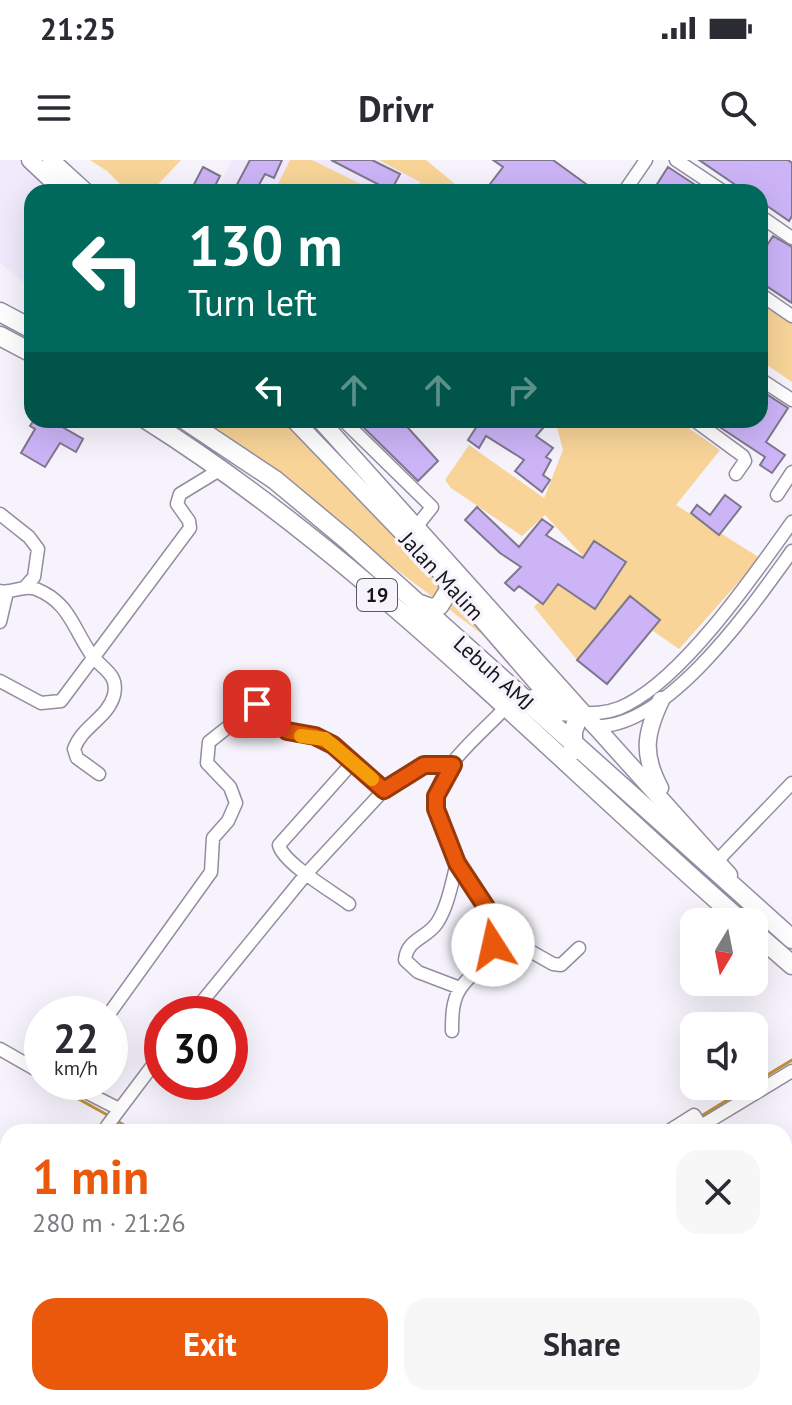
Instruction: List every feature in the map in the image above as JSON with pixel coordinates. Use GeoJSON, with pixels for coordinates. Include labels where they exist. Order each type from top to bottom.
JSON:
{"type":"FeatureCollection","features":[{"type":"Feature","properties":{"kind":"highway"},"geometry":{"type":"LineString","coordinates":[[0,312],[24,325]]}},
{"type":"Feature","properties":{"kind":"highway"},"geometry":{"type":"LineString","coordinates":[[0,336],[24,349]]}},
{"type":"Feature","properties":{"kind":"highway","name":"Lebuh AMJ"},"geometry":{"type":"LineString","coordinates":[[159,428],[221,469],[360,580],[726,908]]}},
{"type":"Feature","properties":{"kind":"highway","name":"Lebuh AMJ"},"geometry":{"type":"LineString","coordinates":[[197,428],[275,480],[792,939]]}},
{"type":"Feature","properties":{"kind":"highway"},"geometry":{"type":"LineString","coordinates":[[415,602],[423,607],[439,606],[449,590],[447,579]]}},
{"type":"Feature","properties":{"kind":"highway"},"geometry":{"type":"LineString","coordinates":[[478,658],[529,697],[577,718],[571,742],[579,767],[592,789]]}},
{"type":"Feature","properties":{"kind":"highway"},"geometry":{"type":"LineString","coordinates":[[768,944],[792,965]]}},
{"type":"Feature","properties":{"kind":"main road"},"geometry":{"type":"LineString","coordinates":[[30,160],[56,184]]}},
{"type":"Feature","properties":{"kind":"main road"},"geometry":{"type":"LineString","coordinates":[[51,160],[77,184]]}},
{"type":"Feature","properties":{"kind":"main road","name":"Jalan Malim"},"geometry":{"type":"LineString","coordinates":[[302,428],[577,718],[669,805],[718,860],[747,899]]}},
{"type":"Feature","properties":{"kind":"main road","name":"Jalan Malim"},"geometry":{"type":"LineString","coordinates":[[327,428],[417,526],[577,718]]}},
{"type":"Feature","properties":{"kind":"main road"},"geometry":{"type":"LineString","coordinates":[[661,700],[647,733],[645,755],[669,805]]}},
{"type":"Feature","properties":{"kind":"street"},"geometry":{"type":"LineString","coordinates":[[630,184],[646,160]]}},
{"type":"Feature","properties":{"kind":"street"},"geometry":{"type":"LineString","coordinates":[[676,160],[712,184]]}},
{"type":"Feature","properties":{"kind":"street"},"geometry":{"type":"LineString","coordinates":[[768,222],[792,238]]}},
{"type":"Feature","properties":{"kind":"street"},"geometry":{"type":"LineString","coordinates":[[768,300],[792,316]]}},
{"type":"Feature","properties":{"kind":"street"},"geometry":{"type":"LineString","coordinates":[[768,384],[792,400]]}},
{"type":"Feature","properties":{"kind":"street"},"geometry":{"type":"LineString","coordinates":[[351,428],[432,507],[417,526]]}},
{"type":"Feature","properties":{"kind":"street"},"geometry":{"type":"LineString","coordinates":[[705,428],[743,456],[745,461],[736,474]]}},
{"type":"Feature","properties":{"kind":"street"},"geometry":{"type":"LineString","coordinates":[[0,681],[26,697],[52,704],[61,701],[91,656],[190,528],[189,521],[177,504],[180,494],[221,469]]}},
{"type":"Feature","properties":{"kind":"street"},"geometry":{"type":"LineString","coordinates":[[777,495],[792,472]]}},
{"type":"Feature","properties":{"kind":"street"},"geometry":{"type":"LineString","coordinates":[[0,514],[29,537],[38,549],[34,577],[26,586],[4,592],[0,622]]}},
{"type":"Feature","properties":{"kind":"street"},"geometry":{"type":"LineString","coordinates":[[577,718],[628,704],[671,670],[747,584],[792,522]]}},
{"type":"Feature","properties":{"kind":"street"},"geometry":{"type":"LineString","coordinates":[[577,718],[627,721],[661,700],[721,641],[792,551]]}},
{"type":"Feature","properties":{"kind":"street"},"geometry":{"type":"LineString","coordinates":[[26,586],[65,608],[91,656],[111,674],[114,694],[110,705],[87,727],[74,749],[77,758],[99,774]]}},
{"type":"Feature","properties":{"kind":"street"},"geometry":{"type":"LineString","coordinates":[[122,996],[213,866],[213,838],[234,812],[235,795],[207,763],[209,742],[257,704],[287,731],[325,739],[384,790]]}},
{"type":"Feature","properties":{"kind":"street"},"geometry":{"type":"LineString","coordinates":[[452,1031],[460,988],[484,968],[490,957],[493,930],[486,907],[457,863],[436,809],[436,796],[453,765],[505,708]]}},
{"type":"Feature","properties":{"kind":"street"},"geometry":{"type":"LineString","coordinates":[[349,904],[280,851],[280,840],[353,762]]}},
{"type":"Feature","properties":{"kind":"street"},"geometry":{"type":"LineString","coordinates":[[207,996],[307,873],[384,790],[424,765],[453,765]]}},
{"type":"Feature","properties":{"kind":"street"},"geometry":{"type":"LineString","coordinates":[[718,860],[792,783]]}},
{"type":"Feature","properties":{"kind":"street"},"geometry":{"type":"LineString","coordinates":[[457,863],[440,917],[434,927],[410,944],[405,960],[418,972],[460,988]]}},
{"type":"Feature","properties":{"kind":"street"},"geometry":{"type":"LineString","coordinates":[[493,930],[553,964],[561,965],[579,948]]}},
{"type":"Feature","properties":{"kind":"street"},"geometry":{"type":"LineString","coordinates":[[0,1049],[24,1063]]}},
{"type":"Feature","properties":{"kind":"street"},"geometry":{"type":"LineString","coordinates":[[687,1124],[792,1071]]}},
{"type":"Feature","properties":{"kind":"street"},"geometry":{"type":"LineString","coordinates":[[87,1100],[112,1122],[144,1078]]}},
{"type":"Feature","properties":{"kind":"shaded area"},"geometry":{"type":"Polygon","coordinates":[[[0,160],[19,160],[44,184],[24,184],[24,282],[0,263],[0,160]]]}},
{"type":"Feature","properties":{"kind":"shaded area"},"geometry":{"type":"Polygon","coordinates":[[[90,160],[181,160],[158,184],[120,184],[90,160]]]}},
{"type":"Feature","properties":{"kind":"shaded area"},"geometry":{"type":"Polygon","coordinates":[[[232,160],[381,160],[420,182],[419,184],[220,184],[232,160]]]}},
{"type":"Feature","properties":{"kind":"shaded area"},"geometry":{"type":"Polygon","coordinates":[[[290,160],[312,160],[361,184],[278,184],[290,160]]]}},
{"type":"Feature","properties":{"kind":"shaded area"},"geometry":{"type":"Polygon","coordinates":[[[379,160],[426,160],[455,184],[420,182],[379,160]]]}},
{"type":"Feature","properties":{"kind":"shaded area"},"geometry":{"type":"Polygon","coordinates":[[[768,300],[792,316],[792,382],[768,366],[768,300]]]}},
{"type":"Feature","properties":{"kind":"shaded area"},"geometry":{"type":"Polygon","coordinates":[[[209,428],[308,428],[305,431],[520,663],[209,428]]]}},
{"type":"Feature","properties":{"kind":"shaded area"},"geometry":{"type":"Polygon","coordinates":[[[557,428],[688,428],[720,450],[676,505],[760,558],[679,649],[620,608],[577,660],[534,607],[582,555],[545,515],[522,536],[451,488],[445,480],[469,445],[544,498],[563,450],[557,428]]]}},
{"type":"Feature","properties":{"kind":"building"},"geometry":{"type":"Polygon","coordinates":[[[250,160],[282,160],[274,178],[265,174],[259,184],[237,184],[250,160]]]}},
{"type":"Feature","properties":{"kind":"building"},"geometry":{"type":"Polygon","coordinates":[[[331,160],[372,160],[400,174],[395,184],[377,184],[331,160]]]}},
{"type":"Feature","properties":{"kind":"building"},"geometry":{"type":"Polygon","coordinates":[[[493,160],[553,160],[586,184],[490,184],[503,167],[493,160]]]}},
{"type":"Feature","properties":{"kind":"building"},"geometry":{"type":"Polygon","coordinates":[[[699,160],[788,160],[792,163],[792,216],[789,221],[768,207],[768,184],[734,184],[699,160]]]}},
{"type":"Feature","properties":{"kind":"building"},"geometry":{"type":"Polygon","coordinates":[[[203,167],[220,176],[216,184],[194,184],[203,167]]]}},
{"type":"Feature","properties":{"kind":"building"},"geometry":{"type":"Polygon","coordinates":[[[668,167],[694,184],[657,184],[668,167]]]}},
{"type":"Feature","properties":{"kind":"building"},"geometry":{"type":"Polygon","coordinates":[[[773,236],[792,247],[792,303],[768,287],[768,244],[773,236]]]}},
{"type":"Feature","properties":{"kind":"building"},"geometry":{"type":"Polygon","coordinates":[[[768,395],[788,408],[766,442],[785,455],[772,473],[760,465],[765,457],[721,428],[768,428],[768,395]]]}},
{"type":"Feature","properties":{"kind":"building"},"geometry":{"type":"Polygon","coordinates":[[[64,428],[83,439],[76,452],[60,443],[45,467],[21,453],[35,429],[64,428]]]}},
{"type":"Feature","properties":{"kind":"building"},"geometry":{"type":"Polygon","coordinates":[[[364,428],[408,428],[438,461],[418,481],[364,428]]]}},
{"type":"Feature","properties":{"kind":"building"},"geometry":{"type":"Polygon","coordinates":[[[476,428],[543,428],[536,436],[553,448],[546,457],[551,460],[543,475],[550,480],[542,492],[515,471],[524,460],[486,436],[479,448],[468,440],[476,428]]]}},
{"type":"Feature","properties":{"kind":"building"},"geometry":{"type":"Polygon","coordinates":[[[725,495],[741,507],[719,535],[691,513],[697,505],[710,515],[725,495]]]}},
{"type":"Feature","properties":{"kind":"building"},"geometry":{"type":"Polygon","coordinates":[[[477,507],[519,547],[542,519],[553,527],[546,535],[583,558],[594,541],[626,562],[595,609],[558,584],[543,604],[519,586],[514,591],[505,583],[521,567],[500,553],[465,520],[477,507]]]}},
{"type":"Feature","properties":{"kind":"building"},"geometry":{"type":"Polygon","coordinates":[[[630,596],[660,620],[607,684],[577,660],[630,596]]]}},
{"type":"Feature","properties":{"kind":"waterway"},"geometry":{"type":"LineString","coordinates":[[768,1075],[792,1060]]}},
{"type":"Feature","properties":{"kind":"waterway"},"geometry":{"type":"LineString","coordinates":[[80,1100],[111,1117]]}},
{"type":"Feature","properties":{"kind":"waterway"},"geometry":{"type":"LineString","coordinates":[[698,1118],[727,1100]]}},
{"type":"Feature","properties":{"kind":"waterway"},"geometry":{"type":"LineString","coordinates":[[117,1121],[122,1124]]}},
{"type":"Feature","properties":{"kind":"slow traffic"},"geometry":{"type":"LineString","coordinates":[[301,736],[325,739],[372,779]]}},
{"type":"Feature","properties":{"kind":"route"},"geometry":{"type":"LineString","coordinates":[[257,704],[287,731],[325,739],[384,790],[399,777],[424,765],[453,765],[436,796],[436,809],[457,863],[486,907],[493,930],[493,945]]}}]}
